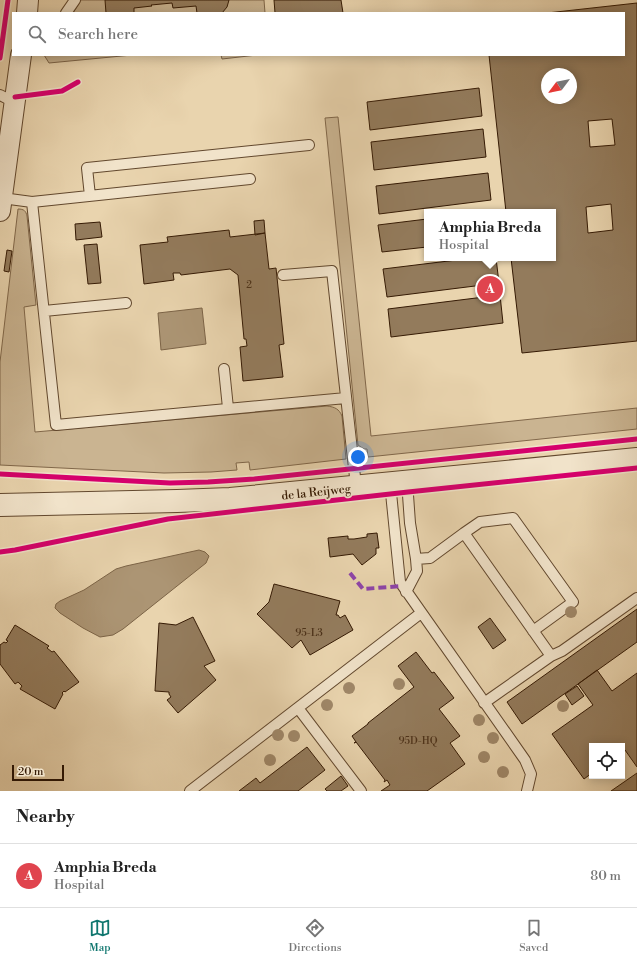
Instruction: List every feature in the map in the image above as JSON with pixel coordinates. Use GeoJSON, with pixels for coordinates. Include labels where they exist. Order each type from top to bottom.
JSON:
{"type":"FeatureCollection","features":[{"type":"Feature","properties":{"kind":"street"},"geometry":{"type":"LineString","coordinates":[[27,12],[28,0]]}},
{"type":"Feature","properties":{"kind":"street"},"geometry":{"type":"LineString","coordinates":[[1,204],[17,132],[13,103],[21,56]]}},
{"type":"Feature","properties":{"kind":"street","name":"de la Reijweg"},"geometry":{"type":"LineString","coordinates":[[0,505],[230,499],[637,459]]}},
{"type":"Feature","properties":{"kind":"lane"},"geometry":{"type":"LineString","coordinates":[[67,12],[75,0]]}},
{"type":"Feature","properties":{"kind":"lane"},"geometry":{"type":"LineString","coordinates":[[90,196],[86,168],[309,145]]}},
{"type":"Feature","properties":{"kind":"lane"},"geometry":{"type":"LineString","coordinates":[[1,204],[250,179]]}},
{"type":"Feature","properties":{"kind":"lane"},"geometry":{"type":"LineString","coordinates":[[32,202],[56,425],[346,398]]}},
{"type":"Feature","properties":{"kind":"lane"},"geometry":{"type":"LineString","coordinates":[[283,276],[332,270],[356,486]]}},
{"type":"Feature","properties":{"kind":"lane"},"geometry":{"type":"LineString","coordinates":[[44,311],[126,303]]}},
{"type":"Feature","properties":{"kind":"lane"},"geometry":{"type":"LineString","coordinates":[[224,369],[228,408]]}},
{"type":"Feature","properties":{"kind":"lane"},"geometry":{"type":"LineString","coordinates":[[398,482],[410,523],[417,571],[406,592]]}},
{"type":"Feature","properties":{"kind":"lane"},"geometry":{"type":"LineString","coordinates":[[398,482],[400,582],[525,760],[531,774],[527,791]]}},
{"type":"Feature","properties":{"kind":"lane"},"geometry":{"type":"LineString","coordinates":[[416,559],[430,558],[480,522],[513,518],[573,602],[534,631]]}},
{"type":"Feature","properties":{"kind":"lane"},"geometry":{"type":"LineString","coordinates":[[464,533],[551,656]]}},
{"type":"Feature","properties":{"kind":"lane"},"geometry":{"type":"LineString","coordinates":[[484,703],[551,656],[562,651],[637,598]]}},
{"type":"Feature","properties":{"kind":"lane"},"geometry":{"type":"LineString","coordinates":[[190,791],[421,613]]}},
{"type":"Feature","properties":{"kind":"lane"},"geometry":{"type":"LineString","coordinates":[[298,708],[361,791]]}},
{"type":"Feature","properties":{"kind":"shaded area"},"geometry":{"type":"Polygon","coordinates":[[[81,0],[264,0],[265,12],[74,12],[81,0]]]}},
{"type":"Feature","properties":{"kind":"shaded area"},"geometry":{"type":"Polygon","coordinates":[[[45,56],[122,56],[49,63],[45,56]]]}},
{"type":"Feature","properties":{"kind":"shaded area"},"geometry":{"type":"Polygon","coordinates":[[[221,56],[248,56],[222,59],[221,56]]]}},
{"type":"Feature","properties":{"kind":"shaded area"},"geometry":{"type":"Polygon","coordinates":[[[338,117],[371,436],[637,408],[637,429],[368,457],[367,449],[364,449],[358,445],[325,118],[338,117]]]}},
{"type":"Feature","properties":{"kind":"shaded area"},"geometry":{"type":"Polygon","coordinates":[[[18,209],[22,209],[27,216],[36,305],[24,307],[35,432],[327,406],[336,409],[342,416],[346,459],[250,470],[249,462],[236,463],[237,470],[164,473],[0,465],[0,362],[18,209]]]}},
{"type":"Feature","properties":{"kind":"shaded area"},"geometry":{"type":"Polygon","coordinates":[[[202,308],[206,344],[161,350],[158,313],[202,308]]]}},
{"type":"Feature","properties":{"kind":"shaded area"},"geometry":{"type":"Polygon","coordinates":[[[199,550],[205,552],[209,556],[206,563],[123,629],[113,635],[100,637],[83,628],[55,608],[56,604],[60,601],[84,590],[116,569],[199,550]]]}},
{"type":"Feature","properties":{"kind":"building"},"geometry":{"type":"Polygon","coordinates":[[[105,0],[229,0],[227,7],[223,12],[197,12],[196,6],[173,8],[172,3],[134,8],[134,12],[106,12],[105,0]]]}},
{"type":"Feature","properties":{"kind":"building"},"geometry":{"type":"Polygon","coordinates":[[[274,0],[341,0],[343,12],[275,12],[274,0]]]}},
{"type":"Feature","properties":{"kind":"building"},"geometry":{"type":"Polygon","coordinates":[[[637,3],[637,341],[522,353],[511,261],[556,261],[556,209],[506,209],[489,56],[625,56],[625,12],[556,12],[637,3]],[[612,119],[588,121],[590,147],[615,145],[612,119]],[[611,204],[586,207],[588,233],[613,230],[611,204]]]}},
{"type":"Feature","properties":{"kind":"building"},"geometry":{"type":"Polygon","coordinates":[[[479,88],[482,116],[370,130],[367,102],[479,88]]]}},
{"type":"Feature","properties":{"kind":"building"},"geometry":{"type":"Polygon","coordinates":[[[483,129],[486,157],[374,170],[371,142],[483,129]]]}},
{"type":"Feature","properties":{"kind":"building"},"geometry":{"type":"Polygon","coordinates":[[[488,173],[491,200],[379,214],[376,186],[488,173]]]}},
{"type":"Feature","properties":{"kind":"building"},"geometry":{"type":"Polygon","coordinates":[[[424,219],[424,247],[382,252],[378,225],[424,219]]]}},
{"type":"Feature","properties":{"kind":"building"},"geometry":{"type":"Polygon","coordinates":[[[264,220],[265,233],[255,235],[254,221],[264,220]]]}},
{"type":"Feature","properties":{"kind":"building"},"geometry":{"type":"Polygon","coordinates":[[[100,222],[102,237],[76,240],[75,224],[100,222]]]}},
{"type":"Feature","properties":{"kind":"building"},"geometry":{"type":"Polygon","coordinates":[[[229,230],[230,237],[265,233],[269,269],[276,268],[284,344],[279,345],[283,377],[243,381],[240,347],[247,346],[246,339],[244,339],[238,275],[230,269],[181,275],[180,273],[173,273],[174,280],[144,284],[140,245],[168,242],[167,237],[229,230]]]}},
{"type":"Feature","properties":{"kind":"building"},"geometry":{"type":"Polygon","coordinates":[[[97,244],[101,283],[88,284],[84,245],[97,244]]]}},
{"type":"Feature","properties":{"kind":"building"},"geometry":{"type":"Polygon","coordinates":[[[7,250],[12,251],[9,272],[4,271],[7,250]]]}},
{"type":"Feature","properties":{"kind":"building"},"geometry":{"type":"Polygon","coordinates":[[[448,261],[496,261],[499,283],[387,297],[383,269],[448,261]]]}},
{"type":"Feature","properties":{"kind":"building"},"geometry":{"type":"Polygon","coordinates":[[[500,295],[503,323],[391,337],[388,309],[500,295]]]}},
{"type":"Feature","properties":{"kind":"building"},"geometry":{"type":"Polygon","coordinates":[[[377,533],[379,548],[376,548],[376,554],[362,565],[353,554],[330,557],[328,538],[348,536],[348,539],[354,539],[367,537],[367,534],[377,533]]]}},
{"type":"Feature","properties":{"kind":"building"},"geometry":{"type":"Polygon","coordinates":[[[274,584],[340,601],[336,615],[340,618],[345,615],[353,630],[310,655],[301,640],[292,648],[257,614],[269,602],[274,584]]]}},
{"type":"Feature","properties":{"kind":"building"},"geometry":{"type":"Polygon","coordinates":[[[637,609],[637,642],[522,724],[507,702],[637,609]]]}},
{"type":"Feature","properties":{"kind":"building"},"geometry":{"type":"Polygon","coordinates":[[[193,617],[215,661],[204,666],[216,680],[178,713],[167,700],[171,697],[169,692],[155,691],[159,623],[176,625],[193,617]]]}},
{"type":"Feature","properties":{"kind":"building"},"geometry":{"type":"Polygon","coordinates":[[[490,618],[506,640],[493,649],[478,627],[490,618]]]}},
{"type":"Feature","properties":{"kind":"building"},"geometry":{"type":"Polygon","coordinates":[[[15,625],[49,646],[47,648],[52,652],[54,651],[79,682],[62,693],[63,694],[55,709],[20,689],[22,686],[18,682],[15,684],[0,664],[0,645],[8,641],[6,640],[15,625]]]}},
{"type":"Feature","properties":{"kind":"building"},"geometry":{"type":"Polygon","coordinates":[[[416,652],[454,698],[439,709],[460,736],[450,743],[465,764],[427,791],[381,791],[390,785],[387,780],[384,782],[385,780],[352,736],[414,687],[398,666],[416,652]]]}},
{"type":"Feature","properties":{"kind":"building"},"geometry":{"type":"Polygon","coordinates":[[[597,670],[612,691],[637,673],[637,767],[625,750],[625,743],[589,743],[589,775],[584,779],[552,734],[593,705],[578,684],[597,670]]]}},
{"type":"Feature","properties":{"kind":"building"},"geometry":{"type":"Polygon","coordinates":[[[577,686],[584,696],[572,705],[565,694],[577,686]]]}},
{"type":"Feature","properties":{"kind":"building"},"geometry":{"type":"Polygon","coordinates":[[[307,747],[325,770],[298,791],[239,791],[256,778],[260,783],[307,747]]]}},
{"type":"Feature","properties":{"kind":"building"},"geometry":{"type":"Polygon","coordinates":[[[637,773],[637,791],[611,791],[637,773]]]}},
{"type":"Feature","properties":{"kind":"building"},"geometry":{"type":"Polygon","coordinates":[[[341,776],[348,786],[341,791],[327,791],[325,789],[341,776]]]}},
{"type":"Feature","properties":{"kind":"marked path"},"geometry":{"type":"LineString","coordinates":[[350,573],[363,589],[402,586]]}},
{"type":"Feature","properties":{"kind":"cycle path"},"geometry":{"type":"LineString","coordinates":[[0,58],[8,0]]}},
{"type":"Feature","properties":{"kind":"cycle path"},"geometry":{"type":"LineString","coordinates":[[15,97],[62,91],[78,82]]}},
{"type":"Feature","properties":{"kind":"cycle path"},"geometry":{"type":"LineString","coordinates":[[0,474],[170,483],[208,482],[254,479],[637,439]]}},
{"type":"Feature","properties":{"kind":"cycle path"},"geometry":{"type":"LineString","coordinates":[[0,552],[168,519],[637,468]]}},
{"type":"Feature","properties":{"kind":"place","name":"Amphia Breda"},"geometry":{"type":"Point","coordinates":[490,289]}}]}
